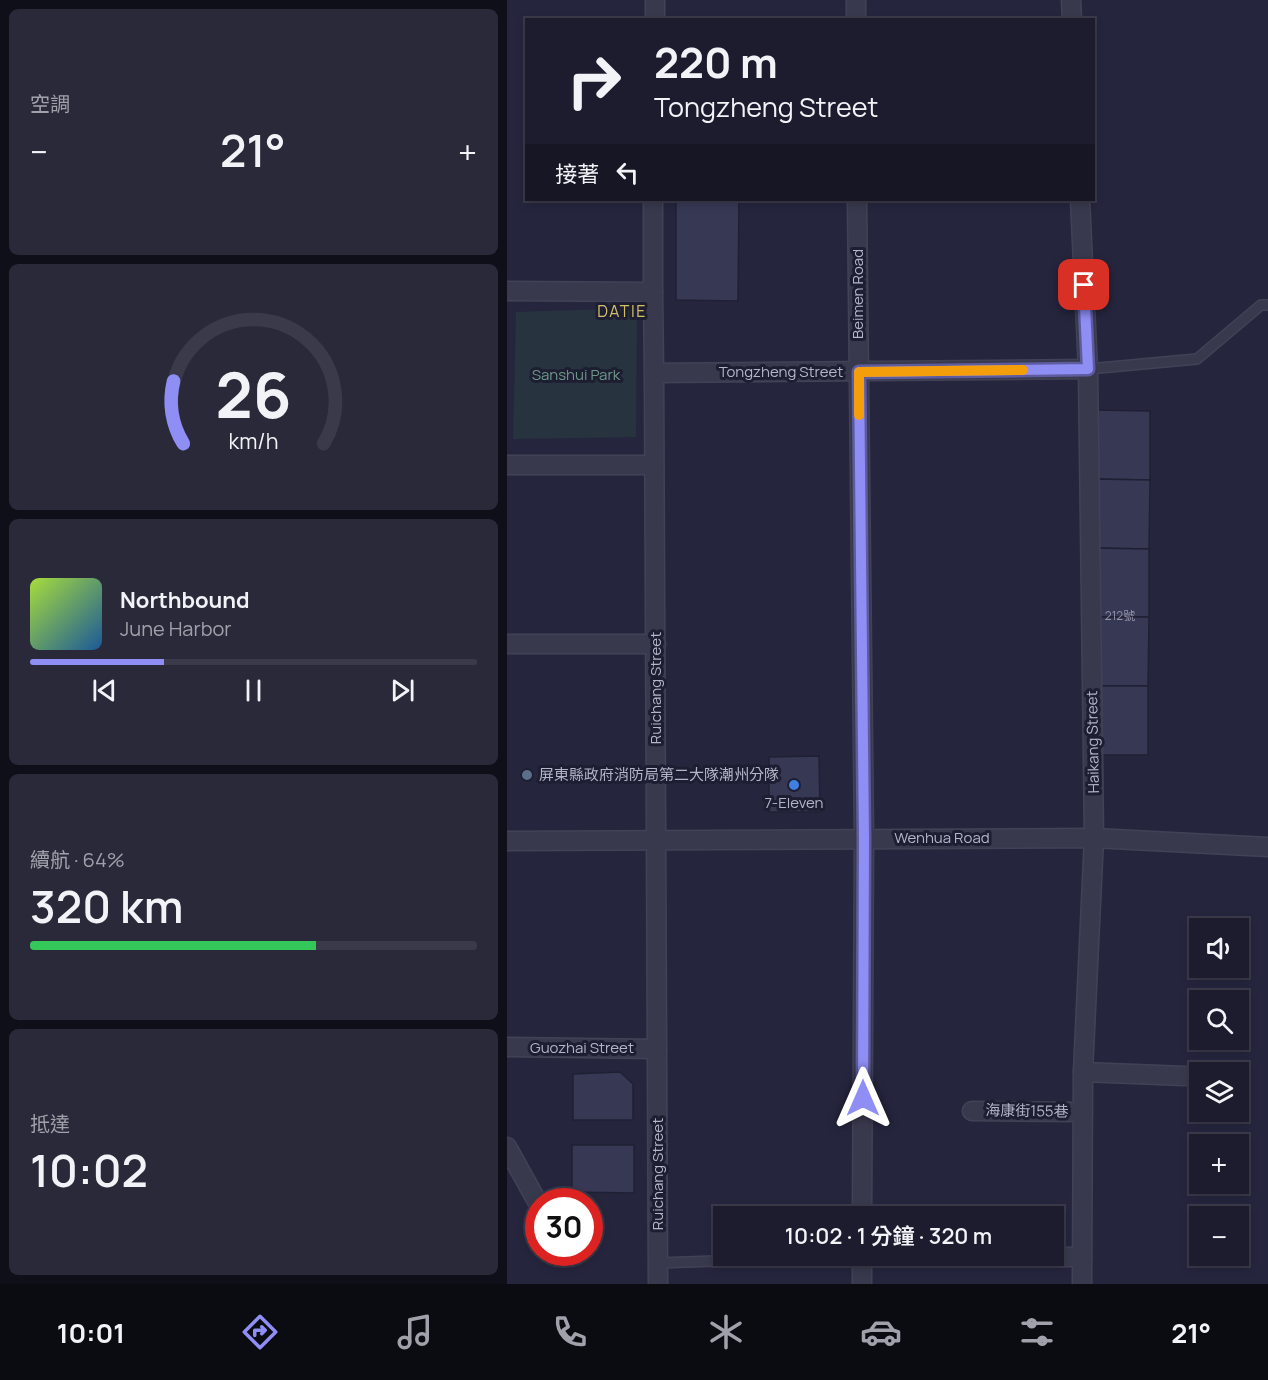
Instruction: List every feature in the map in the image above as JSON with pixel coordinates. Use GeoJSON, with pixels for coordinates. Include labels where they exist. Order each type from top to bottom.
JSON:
{"type":"FeatureCollection","features":[{"type":"Feature","properties":{"kind":"street"},"geometry":{"type":"LineString","coordinates":[[655,0],[655,18]]}},
{"type":"Feature","properties":{"kind":"street"},"geometry":{"type":"LineString","coordinates":[[856,0],[856,18]]}},
{"type":"Feature","properties":{"kind":"street"},"geometry":{"type":"LineString","coordinates":[[1071,0],[1072,18]]}},
{"type":"Feature","properties":{"kind":"street","name":"Ruichang Street"},"geometry":{"type":"LineString","coordinates":[[653,201],[658,1284]]}},
{"type":"Feature","properties":{"kind":"street","name":"Beimen Road"},"geometry":{"type":"LineString","coordinates":[[857,201],[864,839],[862,1206]]}},
{"type":"Feature","properties":{"kind":"street","name":"Haikang Street"},"geometry":{"type":"LineString","coordinates":[[1080,201],[1088,369],[1094,838],[1083,1072],[1082,1284]]}},
{"type":"Feature","properties":{"kind":"street"},"geometry":{"type":"LineString","coordinates":[[507,291],[653,292]]}},
{"type":"Feature","properties":{"kind":"street","name":"Tongzheng Street"},"geometry":{"type":"LineString","coordinates":[[654,373],[1088,369]]}},
{"type":"Feature","properties":{"kind":"street"},"geometry":{"type":"LineString","coordinates":[[507,465],[654,465]]}},
{"type":"Feature","properties":{"kind":"street"},"geometry":{"type":"LineString","coordinates":[[507,644],[655,644]]}},
{"type":"Feature","properties":{"kind":"street","name":"Wenhua Road"},"geometry":{"type":"LineString","coordinates":[[507,841],[1094,838],[1268,847]]}},
{"type":"Feature","properties":{"kind":"street","name":"Guozhai Street"},"geometry":{"type":"LineString","coordinates":[[507,1047],[657,1048]]}},
{"type":"Feature","properties":{"kind":"street"},"geometry":{"type":"LineString","coordinates":[[1083,1072],[1185,1076]]}},
{"type":"Feature","properties":{"kind":"street","name":"海康街155巷"},"geometry":{"type":"LineString","coordinates":[[972,1111],[1083,1112]]}},
{"type":"Feature","properties":{"kind":"street"},"geometry":{"type":"LineString","coordinates":[[507,1147],[530,1188]]}},
{"type":"Feature","properties":{"kind":"street"},"geometry":{"type":"LineString","coordinates":[[1064,1257],[1082,1257]]}},
{"type":"Feature","properties":{"kind":"street"},"geometry":{"type":"LineString","coordinates":[[862,1266],[862,1284]]}},
{"type":"Feature","properties":{"kind":"lane"},"geometry":{"type":"LineString","coordinates":[[1088,369],[1197,359],[1261,305],[1268,304]]}},
{"type":"Feature","properties":{"kind":"lane"},"geometry":{"type":"LineString","coordinates":[[658,1263],[713,1261]]}},
{"type":"Feature","properties":{"kind":"green space","name":"Sanshui Park"},"geometry":{"type":"Polygon","coordinates":[[[637,308],[636,437],[513,439],[516,312],[637,308]]]}},
{"type":"Feature","properties":{"kind":"building"},"geometry":{"type":"Polygon","coordinates":[[[676,201],[739,201],[738,301],[676,300],[676,201]]]}},
{"type":"Feature","properties":{"kind":"building"},"geometry":{"type":"Polygon","coordinates":[[[1093,410],[1150,411],[1150,480],[1093,479],[1093,410]]]}},
{"type":"Feature","properties":{"kind":"building"},"geometry":{"type":"Polygon","coordinates":[[[1093,479],[1150,480],[1149,549],[1092,548],[1093,479]]]}},
{"type":"Feature","properties":{"kind":"building"},"geometry":{"type":"Polygon","coordinates":[[[1092,548],[1149,549],[1149,617],[1092,617],[1092,548]]]}},
{"type":"Feature","properties":{"kind":"building"},"geometry":{"type":"Polygon","coordinates":[[[1092,617],[1149,617],[1148,686],[1091,686],[1092,617]]]}},
{"type":"Feature","properties":{"kind":"building"},"geometry":{"type":"Polygon","coordinates":[[[1091,686],[1148,686],[1148,755],[1091,755],[1091,686]]]}},
{"type":"Feature","properties":{"kind":"building","name":"7-Eleven"},"geometry":{"type":"Polygon","coordinates":[[[819,756],[820,812],[769,812],[769,757],[819,756]]]}},
{"type":"Feature","properties":{"kind":"building"},"geometry":{"type":"Polygon","coordinates":[[[620,1072],[633,1084],[633,1120],[573,1120],[573,1074],[620,1072]]]}},
{"type":"Feature","properties":{"kind":"building"},"geometry":{"type":"Polygon","coordinates":[[[572,1145],[634,1145],[634,1193],[603,1192],[603,1188],[572,1188],[572,1145]]]}},
{"type":"Feature","properties":{"kind":"slow traffic"},"geometry":{"type":"LineString","coordinates":[[859,415],[859,372],[1023,370]]}},
{"type":"Feature","properties":{"kind":"place","name":"屏東縣政府消防局第二大隊潮州分隊"},"geometry":{"type":"Point","coordinates":[527,775]}},
{"type":"Feature","properties":{"kind":"place","name":"7-Eleven"},"geometry":{"type":"Point","coordinates":[794,785]}},
{"type":"Feature","properties":{"kind":"district","name":"DATIE"},"geometry":{"type":"Point","coordinates":[622,311]}},
{"type":"Feature","properties":{"kind":"route"},"geometry":{"type":"LineString","coordinates":[[863,1098],[864,839],[859,372],[1088,369],[1084,285]]}}]}
